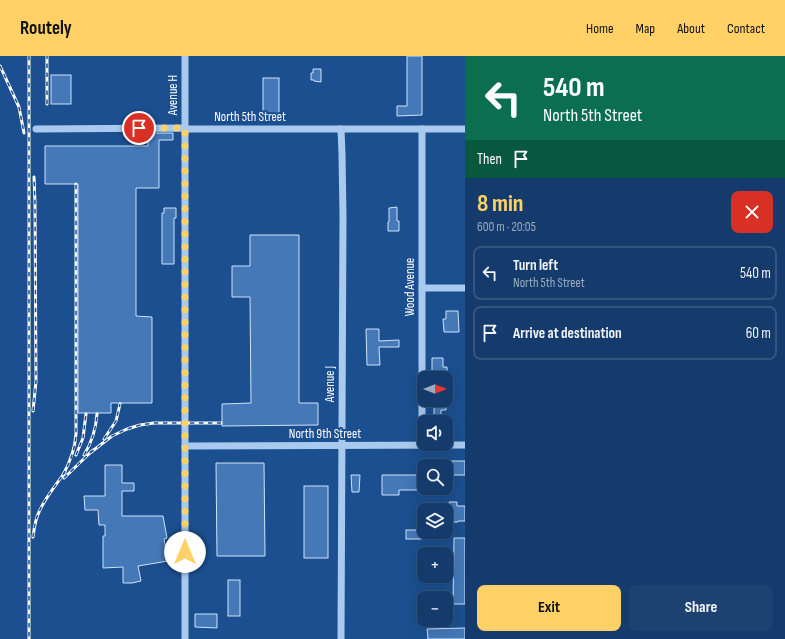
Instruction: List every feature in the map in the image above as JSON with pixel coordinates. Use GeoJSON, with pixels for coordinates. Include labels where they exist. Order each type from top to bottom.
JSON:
{"type":"FeatureCollection","features":[{"type":"Feature","properties":{"kind":"street","name":"Avenue H"},"geometry":{"type":"LineString","coordinates":[[185,56],[185,639]]}},
{"type":"Feature","properties":{"kind":"street","name":"North 5th Street"},"geometry":{"type":"LineString","coordinates":[[36,129],[465,129]]}},
{"type":"Feature","properties":{"kind":"street","name":"Wood Avenue"},"geometry":{"type":"LineString","coordinates":[[422,129],[422,415]]}},
{"type":"Feature","properties":{"kind":"street","name":"Avenue J"},"geometry":{"type":"LineString","coordinates":[[341,130],[344,216],[341,639]]}},
{"type":"Feature","properties":{"kind":"street"},"geometry":{"type":"LineString","coordinates":[[422,288],[465,288]]}},
{"type":"Feature","properties":{"kind":"street","name":"North 9th Street"},"geometry":{"type":"LineString","coordinates":[[185,446],[417,445]]}},
{"type":"Feature","properties":{"kind":"street","name":"North 9th Street"},"geometry":{"type":"LineString","coordinates":[[453,445],[465,445]]}},
{"type":"Feature","properties":{"kind":"building"},"geometry":{"type":"Polygon","coordinates":[[[407,56],[422,56],[422,115],[397,116],[397,106],[407,106],[407,56]]]}},
{"type":"Feature","properties":{"kind":"building"},"geometry":{"type":"Polygon","coordinates":[[[313,69],[321,69],[321,82],[311,80],[311,73],[313,73],[313,69]]]}},
{"type":"Feature","properties":{"kind":"building"},"geometry":{"type":"Polygon","coordinates":[[[51,75],[71,75],[71,104],[51,104],[51,75]]]}},
{"type":"Feature","properties":{"kind":"building"},"geometry":{"type":"Polygon","coordinates":[[[263,78],[279,78],[279,115],[263,115],[263,78]]]}},
{"type":"Feature","properties":{"kind":"building"},"geometry":{"type":"Polygon","coordinates":[[[148,133],[173,133],[173,140],[159,140],[159,188],[136,188],[136,316],[152,317],[152,403],[111,403],[111,413],[78,413],[78,184],[45,184],[45,146],[148,146],[148,133]]]}},
{"type":"Feature","properties":{"kind":"building"},"geometry":{"type":"Polygon","coordinates":[[[397,207],[399,231],[388,231],[389,208],[397,207]]]}},
{"type":"Feature","properties":{"kind":"building"},"geometry":{"type":"Polygon","coordinates":[[[164,208],[176,208],[176,218],[174,218],[174,264],[162,264],[162,213],[164,213],[164,208]]]}},
{"type":"Feature","properties":{"kind":"building"},"geometry":{"type":"Polygon","coordinates":[[[250,235],[299,235],[299,403],[318,403],[318,425],[222,426],[222,404],[251,403],[250,297],[232,297],[232,266],[250,266],[250,235]]]}},
{"type":"Feature","properties":{"kind":"building"},"geometry":{"type":"Polygon","coordinates":[[[446,311],[458,311],[459,332],[444,332],[443,319],[446,319],[446,311]]]}},
{"type":"Feature","properties":{"kind":"building"},"geometry":{"type":"Polygon","coordinates":[[[366,329],[379,329],[379,341],[399,340],[399,347],[379,347],[380,365],[367,365],[366,329]]]}},
{"type":"Feature","properties":{"kind":"building"},"geometry":{"type":"Polygon","coordinates":[[[432,358],[443,358],[443,367],[447,367],[447,371],[432,371],[432,358]]]}},
{"type":"Feature","properties":{"kind":"building"},"geometry":{"type":"Polygon","coordinates":[[[434,407],[446,407],[446,410],[441,410],[441,415],[434,415],[434,407]]]}},
{"type":"Feature","properties":{"kind":"building"},"geometry":{"type":"Polygon","coordinates":[[[453,461],[465,461],[465,475],[453,475],[453,461]]]}},
{"type":"Feature","properties":{"kind":"building"},"geometry":{"type":"Polygon","coordinates":[[[216,463],[264,463],[265,556],[217,556],[216,463]]]}},
{"type":"Feature","properties":{"kind":"building"},"geometry":{"type":"Polygon","coordinates":[[[105,465],[122,465],[122,483],[134,483],[134,491],[122,491],[122,516],[163,516],[167,538],[164,539],[168,561],[138,566],[141,581],[123,583],[123,567],[103,568],[103,536],[105,536],[105,525],[99,525],[98,510],[85,510],[84,496],[105,496],[105,465]]]}},
{"type":"Feature","properties":{"kind":"building"},"geometry":{"type":"Polygon","coordinates":[[[351,475],[360,475],[359,492],[352,492],[351,475]]]}},
{"type":"Feature","properties":{"kind":"building"},"geometry":{"type":"Polygon","coordinates":[[[382,475],[417,475],[417,490],[399,490],[399,495],[382,495],[382,475]]]}},
{"type":"Feature","properties":{"kind":"building"},"geometry":{"type":"Polygon","coordinates":[[[304,486],[328,486],[328,558],[304,558],[304,486]]]}},
{"type":"Feature","properties":{"kind":"building"},"geometry":{"type":"Polygon","coordinates":[[[457,502],[457,506],[465,506],[465,521],[453,522],[453,503],[449,503],[457,502]]]}},
{"type":"Feature","properties":{"kind":"building"},"geometry":{"type":"Polygon","coordinates":[[[406,530],[417,530],[417,539],[406,539],[406,530]]]}},
{"type":"Feature","properties":{"kind":"building"},"geometry":{"type":"Polygon","coordinates":[[[454,538],[465,538],[465,604],[453,604],[454,538]]]}},
{"type":"Feature","properties":{"kind":"building"},"geometry":{"type":"Polygon","coordinates":[[[228,580],[240,580],[240,616],[228,616],[228,580]]]}},
{"type":"Feature","properties":{"kind":"building"},"geometry":{"type":"Polygon","coordinates":[[[195,614],[217,614],[217,628],[195,627],[195,614]]]}},
{"type":"Feature","properties":{"kind":"building"},"geometry":{"type":"Polygon","coordinates":[[[465,628],[465,639],[428,639],[427,629],[465,628]]]}},
{"type":"Feature","properties":{"kind":"railway"},"geometry":{"type":"LineString","coordinates":[[29,56],[29,639]]}},
{"type":"Feature","properties":{"kind":"railway"},"geometry":{"type":"LineString","coordinates":[[47,56],[47,104]]}},
{"type":"Feature","properties":{"kind":"railway"},"geometry":{"type":"LineString","coordinates":[[0,66],[19,107],[24,133]]}},
{"type":"Feature","properties":{"kind":"railway"},"geometry":{"type":"LineString","coordinates":[[33,411],[36,381],[34,177]]}},
{"type":"Feature","properties":{"kind":"railway"},"geometry":{"type":"LineString","coordinates":[[63,475],[72,456],[76,434],[76,184]]}},
{"type":"Feature","properties":{"kind":"railway"},"geometry":{"type":"LineString","coordinates":[[104,439],[116,421],[120,404]]}},
{"type":"Feature","properties":{"kind":"railway"},"geometry":{"type":"LineString","coordinates":[[76,455],[83,438],[86,414]]}},
{"type":"Feature","properties":{"kind":"railway"},"geometry":{"type":"LineString","coordinates":[[84,455],[93,435],[97,414]]}},
{"type":"Feature","properties":{"kind":"railway"},"geometry":{"type":"LineString","coordinates":[[90,453],[112,436],[140,425],[154,423],[221,423]]}},
{"type":"Feature","properties":{"kind":"railway"},"geometry":{"type":"LineString","coordinates":[[64,478],[93,450]]}},
{"type":"Feature","properties":{"kind":"railway"},"geometry":{"type":"LineString","coordinates":[[33,537],[36,521],[41,507],[65,472]]}},
{"type":"Feature","properties":{"kind":"route"},"geometry":{"type":"LineString","coordinates":[[139,128],[185,129],[185,552]]}}]}
